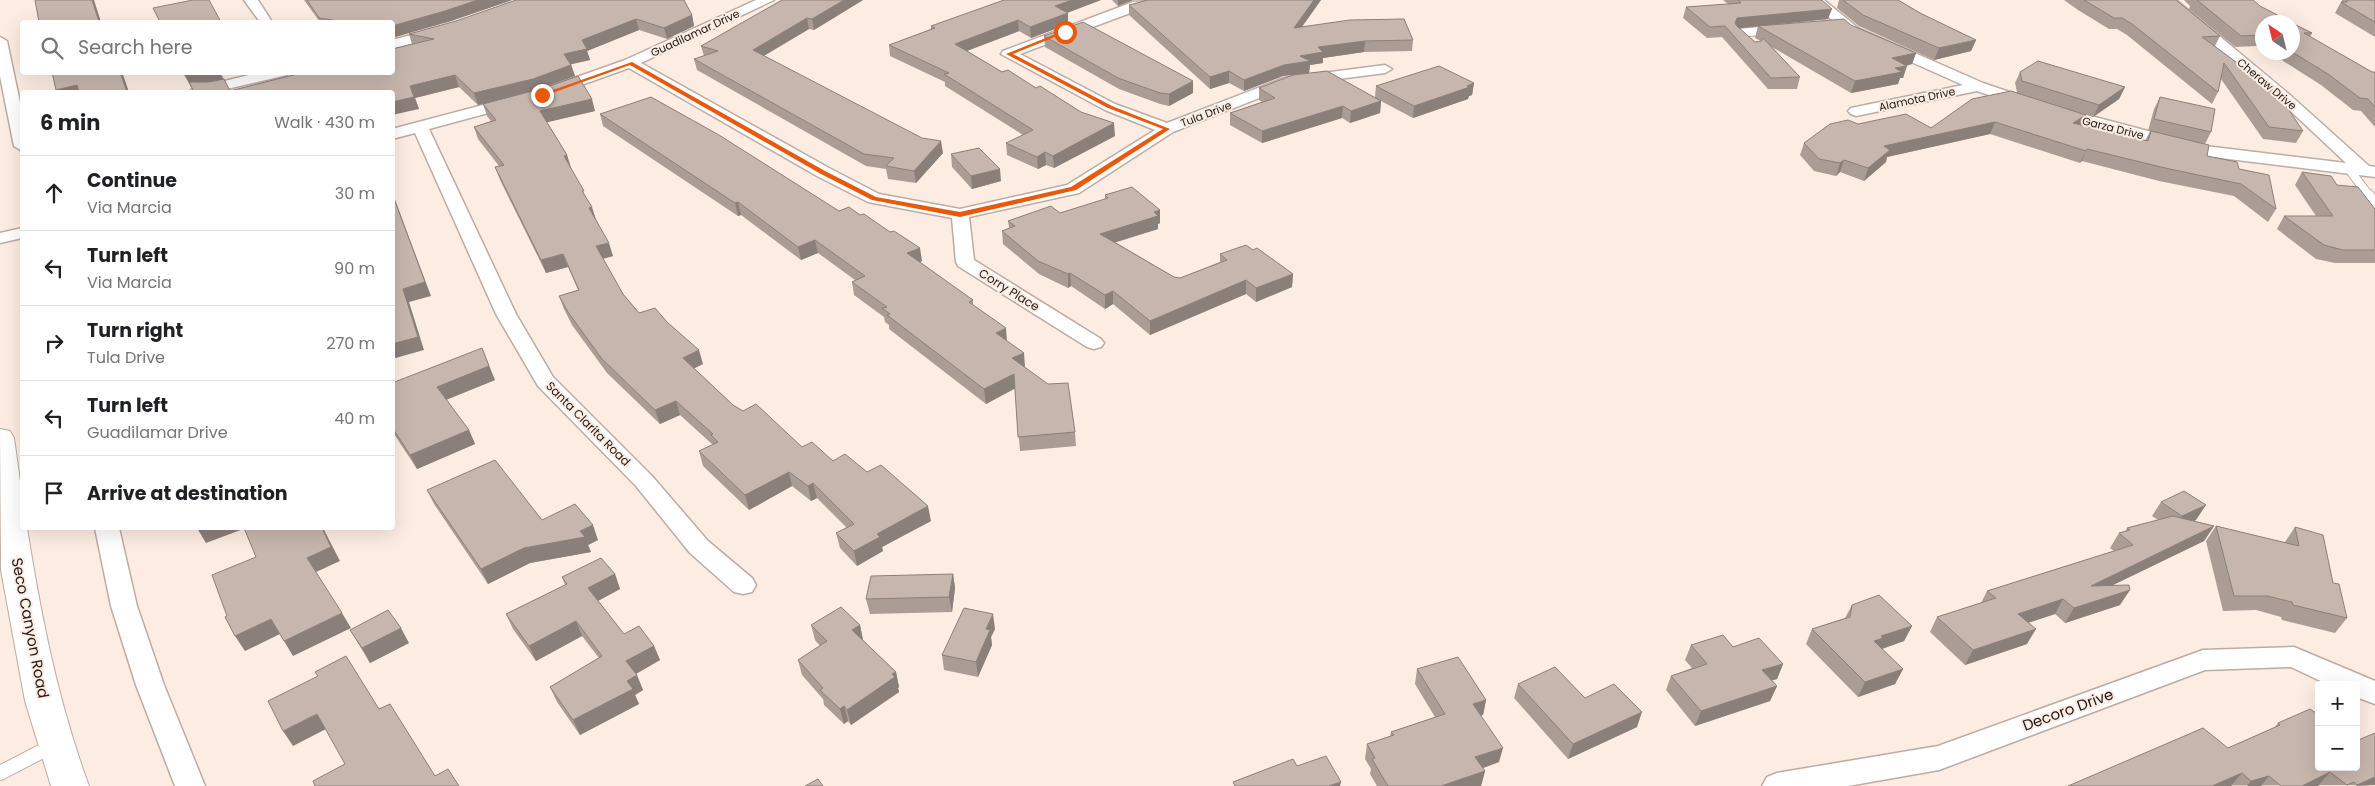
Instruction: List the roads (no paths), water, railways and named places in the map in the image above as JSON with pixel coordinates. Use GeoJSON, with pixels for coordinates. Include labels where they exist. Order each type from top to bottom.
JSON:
{"type":"FeatureCollection","features":[{"type":"Feature","properties":{"kind":"main road","name":"Seco Canyon Road"},"geometry":{"type":"LineString","coordinates":[[0,438],[21,601],[31,654],[56,744],[70,786]]}},
{"type":"Feature","properties":{"kind":"street"},"geometry":{"type":"LineString","coordinates":[[251,0],[265,20]]}},
{"type":"Feature","properties":{"kind":"street","name":"Guadilamar Drive"},"geometry":{"type":"LineString","coordinates":[[542,95],[630,63],[767,0]]}},
{"type":"Feature","properties":{"kind":"street"},"geometry":{"type":"LineString","coordinates":[[1167,129],[1110,107],[1008,54],[1138,5],[1169,0]]}},
{"type":"Feature","properties":{"kind":"street","name":"Garza Drive"},"geometry":{"type":"LineString","coordinates":[[1816,0],[1853,31],[1978,86],[2083,121],[2204,151],[2370,171]]}},
{"type":"Feature","properties":{"kind":"street","name":"Cheraw Drive"},"geometry":{"type":"LineString","coordinates":[[2168,0],[2370,171]]}},
{"type":"Feature","properties":{"kind":"street"},"geometry":{"type":"LineString","coordinates":[[395,44],[454,27]]}},
{"type":"Feature","properties":{"kind":"street"},"geometry":{"type":"LineString","coordinates":[[0,41],[20,129]]}},
{"type":"Feature","properties":{"kind":"street","name":"Tula Drive"},"geometry":{"type":"LineString","coordinates":[[630,63],[823,172],[874,198],[960,214],[1073,189],[1167,129],[1289,81],[1385,69]]}},
{"type":"Feature","properties":{"kind":"street"},"geometry":{"type":"LineString","coordinates":[[206,90],[269,75]]}},
{"type":"Feature","properties":{"kind":"street","name":"Alamota Drive"},"geometry":{"type":"LineString","coordinates":[[1856,111],[1978,86]]}},
{"type":"Feature","properties":{"kind":"street"},"geometry":{"type":"LineString","coordinates":[[395,133],[524,100]]}},
{"type":"Feature","properties":{"kind":"street","name":"Santa Clarita Road"},"geometry":{"type":"LineString","coordinates":[[420,127],[506,314],[544,381],[644,481],[699,547],[743,585]]}},
{"type":"Feature","properties":{"kind":"street","name":"Corry Place"},"geometry":{"type":"LineString","coordinates":[[960,214],[965,262],[1094,343]]}},
{"type":"Feature","properties":{"kind":"street"},"geometry":{"type":"LineString","coordinates":[[0,238],[20,233]]}},
{"type":"Feature","properties":{"kind":"street"},"geometry":{"type":"LineString","coordinates":[[107,530],[124,606],[150,685],[190,786]]}},
{"type":"Feature","properties":{"kind":"street","name":"Decoro Drive"},"geometry":{"type":"LineString","coordinates":[[1777,786],[1939,758],[2203,660],[2294,657],[2347,681]]}},
{"type":"Feature","properties":{"kind":"street","name":"Decoro Drive"},"geometry":{"type":"LineString","coordinates":[[2360,687],[2375,694]]}},
{"type":"Feature","properties":{"kind":"lane"},"geometry":{"type":"LineString","coordinates":[[1828,25],[1845,24]]}},
{"type":"Feature","properties":{"kind":"lane"},"geometry":{"type":"LineString","coordinates":[[1754,48],[1738,33],[1781,29]]}},
{"type":"Feature","properties":{"kind":"lane"},"geometry":{"type":"LineString","coordinates":[[2349,169],[2375,204]]}},
{"type":"Feature","properties":{"kind":"lane"},"geometry":{"type":"LineString","coordinates":[[0,773],[56,744]]}}]}
